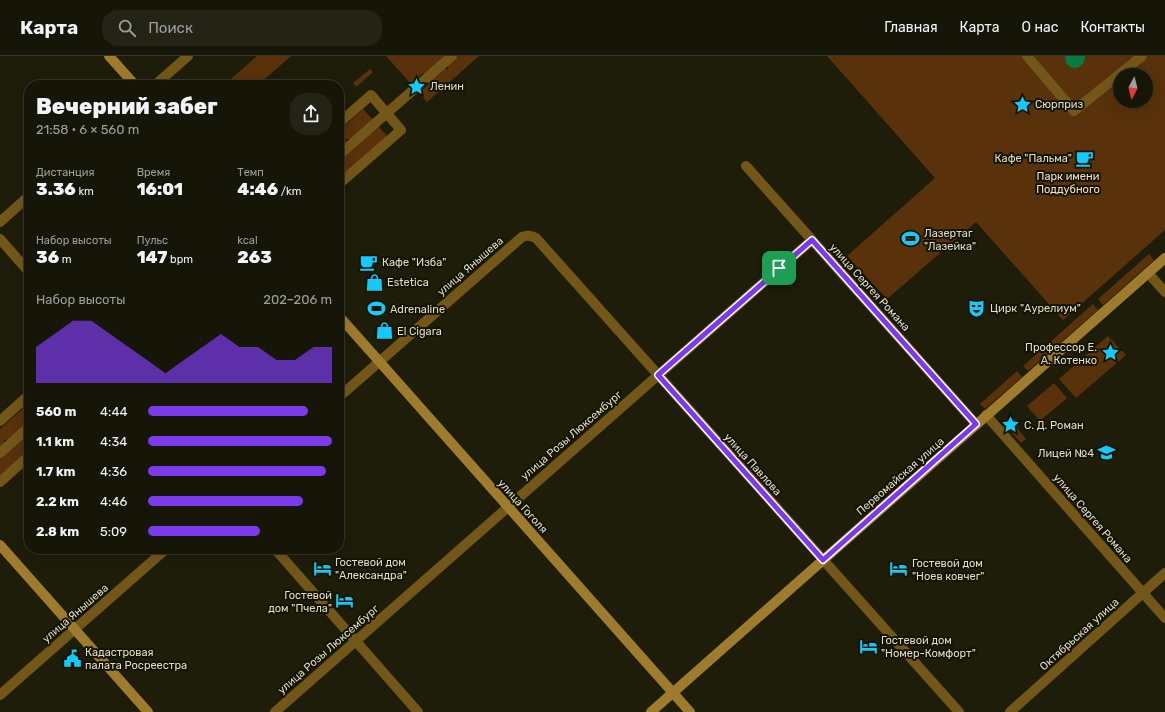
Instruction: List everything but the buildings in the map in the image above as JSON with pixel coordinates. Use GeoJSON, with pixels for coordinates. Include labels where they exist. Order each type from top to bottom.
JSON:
{"type":"FeatureCollection","features":[{"type":"Feature","properties":{"kind":"street"},"geometry":{"type":"LineString","coordinates":[[109,56],[131,80]]}},
{"type":"Feature","properties":{"kind":"street"},"geometry":{"type":"LineString","coordinates":[[161,80],[188,56]]}},
{"type":"Feature","properties":{"kind":"street"},"geometry":{"type":"LineString","coordinates":[[344,151],[452,56]]}},
{"type":"Feature","properties":{"kind":"street"},"geometry":{"type":"LineString","coordinates":[[1027,56],[1074,111],[1142,56]]}},
{"type":"Feature","properties":{"kind":"street"},"geometry":{"type":"LineString","coordinates":[[344,119],[371,95],[401,130],[344,180]]}},
{"type":"Feature","properties":{"kind":"street","name":"улица Сергея Романа"},"geometry":{"type":"LineString","coordinates":[[746,166],[976,424]]}},
{"type":"Feature","properties":{"kind":"street"},"geometry":{"type":"LineString","coordinates":[[0,222],[24,200]]}},
{"type":"Feature","properties":{"kind":"street","name":"улица Янышева"},"geometry":{"type":"LineString","coordinates":[[344,393],[522,237],[528,235]]}},
{"type":"Feature","properties":{"kind":"street","name":"улица Павлова"},"geometry":{"type":"LineString","coordinates":[[528,235],[536,238],[959,712]]}},
{"type":"Feature","properties":{"kind":"street"},"geometry":{"type":"LineString","coordinates":[[0,239],[24,266]]}},
{"type":"Feature","properties":{"kind":"street","name":"улица Розы Люксембург"},"geometry":{"type":"LineString","coordinates":[[275,712],[812,240]]}},
{"type":"Feature","properties":{"kind":"street","name":"Первомайская улица"},"geometry":{"type":"LineString","coordinates":[[651,712],[1165,258]]}},
{"type":"Feature","properties":{"kind":"street"},"geometry":{"type":"LineString","coordinates":[[1148,273],[1165,292]]}},
{"type":"Feature","properties":{"kind":"street","name":"улица Гоголя"},"geometry":{"type":"LineString","coordinates":[[344,322],[690,712]]}},
{"type":"Feature","properties":{"kind":"street"},"geometry":{"type":"LineString","coordinates":[[0,421],[24,399]]}},
{"type":"Feature","properties":{"kind":"street","name":"улица Сергея Романа"},"geometry":{"type":"LineString","coordinates":[[986,416],[1165,618]]}},
{"type":"Feature","properties":{"kind":"street"},"geometry":{"type":"LineString","coordinates":[[0,453],[24,431]]}},
{"type":"Feature","properties":{"kind":"street"},"geometry":{"type":"LineString","coordinates":[[0,482],[24,460]]}},
{"type":"Feature","properties":{"kind":"street"},"geometry":{"type":"LineString","coordinates":[[0,545],[148,712]]}},
{"type":"Feature","properties":{"kind":"street","name":"улица Янышева"},"geometry":{"type":"LineString","coordinates":[[0,695],[160,554]]}},
{"type":"Feature","properties":{"kind":"street"},"geometry":{"type":"LineString","coordinates":[[279,554],[418,712]]}},
{"type":"Feature","properties":{"kind":"street","name":"Октябрьская улица"},"geometry":{"type":"LineString","coordinates":[[1010,712],[1165,573]]}},
{"type":"Feature","properties":{"kind":"green space"},"geometry":{"type":"Polygon","coordinates":[[[257,56],[291,56],[264,80],[230,80],[257,56]]]}},
{"type":"Feature","properties":{"kind":"green space"},"geometry":{"type":"Polygon","coordinates":[[[386,56],[445,56],[411,84],[386,56]]]}},
{"type":"Feature","properties":{"kind":"green space"},"geometry":{"type":"Polygon","coordinates":[[[458,56],[479,56],[427,102],[419,93],[443,69],[448,69],[448,65],[458,56]]]}},
{"type":"Feature","properties":{"kind":"green space","name":"Парк имени Поддубного"},"geometry":{"type":"Polygon","coordinates":[[[827,56],[1165,56],[1165,230],[1063,320],[976,222],[887,299],[847,256],[935,178],[827,56]]]}},
{"type":"Feature","properties":{"kind":"green space"},"geometry":{"type":"Polygon","coordinates":[[[370,69],[373,72],[356,87],[353,83],[370,69]]]}},
{"type":"Feature","properties":{"kind":"green space"},"geometry":{"type":"Polygon","coordinates":[[[363,109],[373,120],[351,139],[346,139],[346,143],[344,145],[344,126],[363,109]]]}},
{"type":"Feature","properties":{"kind":"green space"},"geometry":{"type":"Polygon","coordinates":[[[378,126],[387,136],[344,175],[344,157],[378,126]]]}},
{"type":"Feature","properties":{"kind":"green space"},"geometry":{"type":"Polygon","coordinates":[[[1149,254],[1154,260],[1103,305],[1098,299],[1149,254]]]}},
{"type":"Feature","properties":{"kind":"green space"},"geometry":{"type":"Polygon","coordinates":[[[1093,304],[1098,310],[1028,371],[1023,366],[1093,304]]]}},
{"type":"Feature","properties":{"kind":"green space"},"geometry":{"type":"Polygon","coordinates":[[[1108,336],[1126,355],[1076,398],[1059,379],[1108,336]]]}},
{"type":"Feature","properties":{"kind":"green space"},"geometry":{"type":"Polygon","coordinates":[[[1017,371],[1022,377],[985,409],[980,404],[1017,371]]]}},
{"type":"Feature","properties":{"kind":"green space"},"geometry":{"type":"Polygon","coordinates":[[[1054,383],[1067,398],[1040,421],[1027,406],[1054,383]]]}},
{"type":"Feature","properties":{"kind":"green space"},"geometry":{"type":"Polygon","coordinates":[[[24,407],[24,426],[7,440],[4,440],[4,444],[0,448],[0,429],[24,407]]]}},
{"type":"Feature","properties":{"kind":"green space"},"geometry":{"type":"Polygon","coordinates":[[[1017,428],[1026,439],[1021,443],[1012,433],[1017,428]]]}},
{"type":"Feature","properties":{"kind":"green space"},"geometry":{"type":"Polygon","coordinates":[[[24,437],[24,455],[0,477],[0,459],[24,437]]]}},
{"type":"Feature","properties":{"kind":"shaded area"},"geometry":{"type":"Polygon","coordinates":[[[1065,56],[1085,56],[1082,65],[1075,68],[1068,65],[1065,56]]]}},
{"type":"Feature","properties":{"kind":"place","name":"Ленин"},"geometry":{"type":"Point","coordinates":[417,86]}},
{"type":"Feature","properties":{"kind":"place","name":"Сюрприз"},"geometry":{"type":"Point","coordinates":[1022,104]}},
{"type":"Feature","properties":{"kind":"place","name":"Кафе \"Пальма\""},"geometry":{"type":"Point","coordinates":[1085,158]}},
{"type":"Feature","properties":{"kind":"place","name":"Лазертаг \"Лазейка\""},"geometry":{"type":"Point","coordinates":[911,239]}},
{"type":"Feature","properties":{"kind":"place","name":"Кафе \"Изба\""},"geometry":{"type":"Point","coordinates":[369,262]}},
{"type":"Feature","properties":{"kind":"place","name":"Estetica"},"geometry":{"type":"Point","coordinates":[374,282]}},
{"type":"Feature","properties":{"kind":"place","name":"Цирк \"Аурелиум\""},"geometry":{"type":"Point","coordinates":[977,308]}},
{"type":"Feature","properties":{"kind":"place","name":"Аdrenaline"},"geometry":{"type":"Point","coordinates":[377,309]}},
{"type":"Feature","properties":{"kind":"place","name":"El Cigara"},"geometry":{"type":"Point","coordinates":[384,331]}},
{"type":"Feature","properties":{"kind":"place","name":"Профессор Е. А. Котенко"},"geometry":{"type":"Point","coordinates":[1110,353]}},
{"type":"Feature","properties":{"kind":"place","name":"С. Д. Роман"},"geometry":{"type":"Point","coordinates":[1011,425]}},
{"type":"Feature","properties":{"kind":"place","name":"Лицей №4"},"geometry":{"type":"Point","coordinates":[1107,453]}},
{"type":"Feature","properties":{"kind":"place","name":"Гостевой дом \"Александра\""},"geometry":{"type":"Point","coordinates":[322,568]}},
{"type":"Feature","properties":{"kind":"place","name":"Гостевой дом \"Ноев ковчег\""},"geometry":{"type":"Point","coordinates":[899,569]}},
{"type":"Feature","properties":{"kind":"place","name":"Гостевой дом \"Пчела\""},"geometry":{"type":"Point","coordinates":[345,601]}},
{"type":"Feature","properties":{"kind":"place","name":"Гостевой дом \"Номер-Комфорт\""},"geometry":{"type":"Point","coordinates":[868,646]}},
{"type":"Feature","properties":{"kind":"place","name":"Кадастровая палата Росреестра"},"geometry":{"type":"Point","coordinates":[72,658]}},
{"type":"Feature","properties":{"kind":"route"},"geometry":{"type":"LineString","coordinates":[[812,240],[976,424],[823,560],[658,375],[779,268],[812,240]]}}]}
